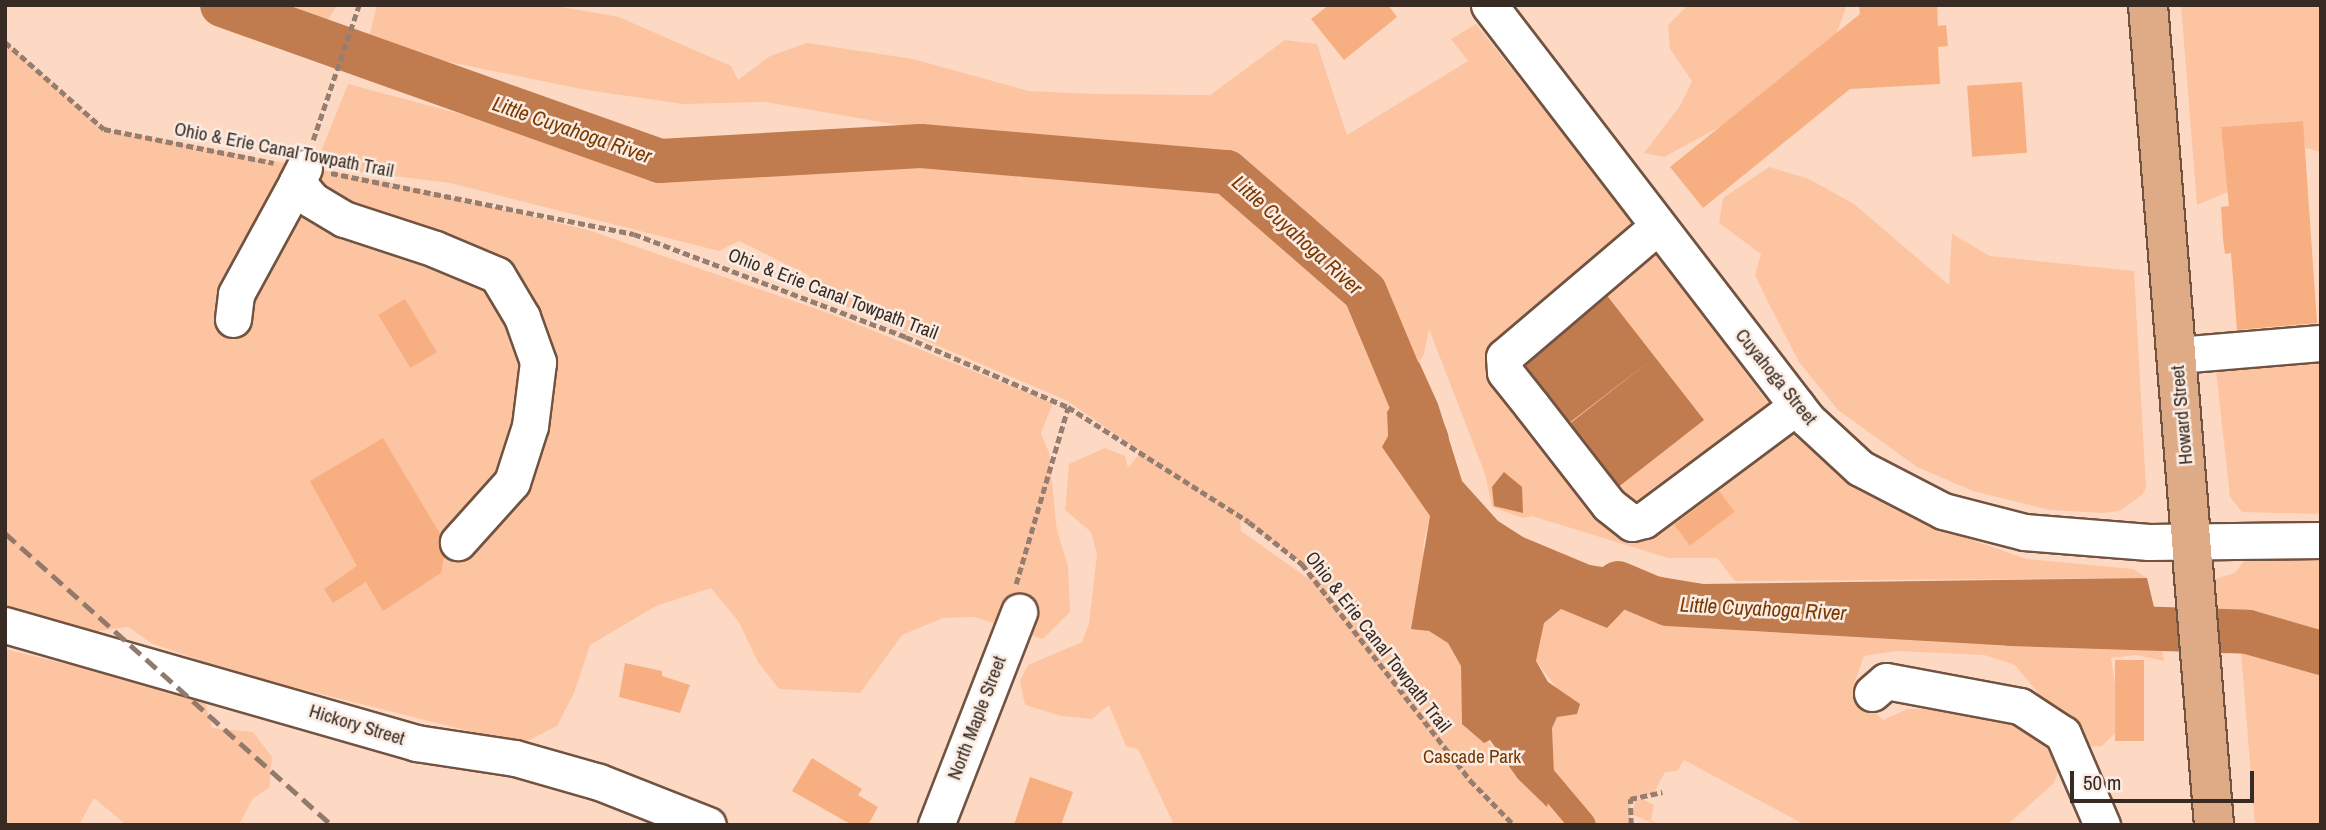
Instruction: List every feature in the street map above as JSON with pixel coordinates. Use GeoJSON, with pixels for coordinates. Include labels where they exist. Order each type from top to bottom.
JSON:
{"type":"FeatureCollection","features":[{"type":"Feature","properties":{"kind":"main road","name":"Howard Street"},"geometry":{"type":"LineString","coordinates":[[2148,5],[2214,825]]}},
{"type":"Feature","properties":{"kind":"street","name":"Cuyahoga Street"},"geometry":{"type":"LineString","coordinates":[[1489,5],[1797,406],[1860,468],[1943,511],[2024,532],[2191,543],[2321,540]]}},
{"type":"Feature","properties":{"kind":"street"},"geometry":{"type":"LineString","coordinates":[[233,319],[236,293],[300,175]]}},
{"type":"Feature","properties":{"kind":"street"},"geometry":{"type":"LineString","coordinates":[[300,175],[312,200],[344,219],[391,232],[497,275],[522,317],[538,362],[530,426],[512,482],[458,542]]}},
{"type":"Feature","properties":{"kind":"street"},"geometry":{"type":"LineString","coordinates":[[1658,226],[1504,356],[1505,372],[1609,505],[1632,523],[1644,520],[1797,406]]}},
{"type":"Feature","properties":{"kind":"street"},"geometry":{"type":"LineString","coordinates":[[2177,355],[2321,343]]}},
{"type":"Feature","properties":{"kind":"street","name":"North Maple Street"},"geometry":{"type":"LineString","coordinates":[[936,825],[1019,611]]}},
{"type":"Feature","properties":{"kind":"street","name":"Hickory Street"},"geometry":{"type":"LineString","coordinates":[[5,625],[416,743],[515,758],[599,782],[708,825]]}},
{"type":"Feature","properties":{"kind":"street"},"geometry":{"type":"LineString","coordinates":[[1872,693],[1886,681],[2020,706],[2063,734],[2102,825]]}},
{"type":"Feature","properties":{"kind":"path"},"geometry":{"type":"LineString","coordinates":[[321,114],[359,5]]}},
{"type":"Feature","properties":{"kind":"path","name":"Ohio & Erie Canal Towpath Trail"},"geometry":{"type":"LineString","coordinates":[[5,42],[104,129],[300,175],[634,234],[906,337],[1068,407],[1249,522],[1302,564],[1449,754],[1514,825]]}},
{"type":"Feature","properties":{"kind":"path"},"geometry":{"type":"LineString","coordinates":[[1019,611],[1010,600],[1068,407]]}},
{"type":"Feature","properties":{"kind":"path"},"geometry":{"type":"LineString","coordinates":[[1631,825],[1630,799],[1662,792]]}},
{"type":"Feature","properties":{"kind":"green space"},"geometry":{"type":"Polygon","coordinates":[[[283,5],[337,5],[324,27],[283,5]]]}},
{"type":"Feature","properties":{"kind":"green space","name":"Cascade Park"},"geometry":{"type":"Polygon","coordinates":[[[377,5],[550,5],[619,17],[731,66],[738,80],[770,56],[807,43],[913,59],[1029,91],[1210,95],[1285,40],[1317,44],[1347,135],[1468,61],[1451,39],[1476,24],[1619,204],[1775,412],[1839,473],[1884,503],[1937,528],[2027,559],[2133,569],[2147,578],[1735,581],[1717,558],[1668,558],[1532,516],[1523,518],[1492,507],[1485,474],[1429,329],[1424,354],[1387,412],[1388,436],[1401,472],[1430,516],[1423,545],[1429,631],[1447,642],[1461,666],[1462,708],[1518,779],[1546,806],[1554,773],[1552,728],[1562,695],[1536,661],[1544,623],[1561,609],[1607,628],[1627,607],[1668,604],[2159,628],[2164,661],[2136,655],[2111,658],[2121,727],[2102,746],[2083,747],[2015,665],[1984,655],[1896,651],[1864,656],[1852,690],[1883,720],[1907,709],[1967,710],[2008,716],[2068,746],[2054,783],[2007,825],[1805,825],[1684,760],[1677,771],[1665,772],[1654,793],[1630,800],[1631,825],[1174,825],[1138,749],[1126,746],[1109,705],[1092,719],[1061,716],[1025,705],[1020,681],[1028,665],[1082,642],[1089,624],[1097,554],[1091,532],[1065,510],[1069,464],[1105,448],[1125,456],[1128,468],[1141,452],[1066,400],[828,299],[808,275],[739,241],[719,251],[450,183],[353,171],[318,159],[348,84],[625,158],[652,161],[642,154],[660,161],[921,146],[1001,153],[1025,185],[997,142],[765,102],[683,104],[586,90],[367,45],[377,5]],[[1240,520],[1241,531],[1306,577],[1316,572],[1240,520]]]}},
{"type":"Feature","properties":{"kind":"green space"},"geometry":{"type":"Polygon","coordinates":[[[1688,5],[1847,5],[1836,35],[1723,125],[1664,157],[1644,153],[1680,106],[1692,81],[1670,49],[1668,25],[1688,5]]]}},
{"type":"Feature","properties":{"kind":"green space"},"geometry":{"type":"Polygon","coordinates":[[[2181,5],[2321,5],[2321,152],[2305,148],[2302,121],[2221,127],[2228,192],[2197,205],[2181,5]]]}},
{"type":"Feature","properties":{"kind":"green space"},"geometry":{"type":"Polygon","coordinates":[[[5,42],[104,129],[402,185],[588,230],[834,315],[1053,403],[1041,433],[1049,453],[1057,531],[1068,566],[1070,612],[1043,639],[974,617],[943,618],[902,635],[860,693],[779,689],[758,662],[739,622],[711,588],[656,606],[590,645],[574,693],[557,726],[521,744],[229,671],[151,643],[128,627],[83,633],[5,615],[5,42]]]}},
{"type":"Feature","properties":{"kind":"green space"},"geometry":{"type":"Polygon","coordinates":[[[1769,167],[1809,179],[1854,204],[1949,285],[1952,234],[1990,256],[2134,271],[2146,488],[2142,495],[2120,511],[2103,513],[2050,510],[1973,491],[1917,467],[1838,410],[1799,362],[1769,304],[1755,275],[1761,254],[1719,223],[1723,198],[1769,167]]]}},
{"type":"Feature","properties":{"kind":"green space"},"geometry":{"type":"Polygon","coordinates":[[[2321,352],[2321,514],[2242,512],[2230,497],[2215,362],[2321,352]]]}},
{"type":"Feature","properties":{"kind":"green space"},"geometry":{"type":"Polygon","coordinates":[[[2321,550],[2321,825],[2255,825],[2241,652],[2200,656],[2195,585],[2235,573],[2249,554],[2321,550]]]}},
{"type":"Feature","properties":{"kind":"green space"},"geometry":{"type":"Polygon","coordinates":[[[5,649],[204,698],[212,728],[253,732],[272,757],[269,788],[253,798],[239,825],[126,825],[94,798],[79,825],[5,825],[5,649]]]}},
{"type":"Feature","properties":{"kind":"green space"},"geometry":{"type":"Polygon","coordinates":[[[1641,798],[1654,805],[1651,820],[1658,825],[1633,815],[1635,800],[1641,798]]]}},
{"type":"Feature","properties":{"kind":"shaded area"},"geometry":{"type":"Polygon","coordinates":[[[1605,293],[1704,420],[1617,488],[1568,425],[1651,360],[1569,423],[1519,359],[1605,293]]]}},
{"type":"Feature","properties":{"kind":"shaded area"},"geometry":{"type":"Polygon","coordinates":[[[1419,362],[1438,404],[1462,481],[1498,521],[1523,537],[1590,565],[1703,584],[2147,578],[2159,628],[1668,604],[1627,607],[1607,628],[1561,609],[1544,623],[1536,661],[1548,682],[1580,704],[1577,714],[1557,717],[1552,728],[1554,773],[1547,807],[1518,779],[1490,740],[1484,743],[1462,724],[1461,666],[1448,643],[1429,631],[1411,629],[1430,516],[1382,447],[1388,436],[1387,412],[1419,362]]]}},
{"type":"Feature","properties":{"kind":"shaded area"},"geometry":{"type":"Polygon","coordinates":[[[1504,472],[1522,487],[1523,513],[1494,506],[1492,487],[1504,472]]]}},
{"type":"Feature","properties":{"kind":"building"},"geometry":{"type":"Polygon","coordinates":[[[1329,5],[1388,5],[1397,17],[1344,60],[1311,19],[1329,5]]]}},
{"type":"Feature","properties":{"kind":"building"},"geometry":{"type":"Polygon","coordinates":[[[1859,5],[1937,5],[1938,26],[1946,25],[1948,46],[1938,47],[1940,84],[1850,89],[1703,208],[1670,167],[1860,14],[1859,5]]]}},
{"type":"Feature","properties":{"kind":"building"},"geometry":{"type":"Polygon","coordinates":[[[2022,82],[2027,153],[1972,157],[1967,86],[2022,82]]]}},
{"type":"Feature","properties":{"kind":"building"},"geometry":{"type":"Polygon","coordinates":[[[2303,121],[2317,323],[2237,330],[2231,253],[2225,254],[2223,239],[2221,207],[2229,206],[2221,127],[2303,121]]]}},
{"type":"Feature","properties":{"kind":"building"},"geometry":{"type":"Polygon","coordinates":[[[405,299],[437,352],[410,368],[378,315],[405,299]]]}},
{"type":"Feature","properties":{"kind":"building"},"geometry":{"type":"Polygon","coordinates":[[[383,438],[440,534],[439,548],[444,556],[441,573],[383,611],[366,582],[333,603],[324,589],[357,566],[310,481],[383,438]]]}},
{"type":"Feature","properties":{"kind":"building"},"geometry":{"type":"Polygon","coordinates":[[[1719,491],[1735,512],[1690,545],[1674,525],[1719,491]]]}},
{"type":"Feature","properties":{"kind":"building"},"geometry":{"type":"Polygon","coordinates":[[[2115,660],[2144,660],[2144,741],[2115,741],[2115,660]]]}},
{"type":"Feature","properties":{"kind":"building"},"geometry":{"type":"Polygon","coordinates":[[[625,663],[662,671],[662,676],[690,685],[680,713],[619,697],[625,663]]]}},
{"type":"Feature","properties":{"kind":"building"},"geometry":{"type":"Polygon","coordinates":[[[812,758],[862,789],[858,795],[878,807],[868,825],[852,825],[792,791],[812,758]]]}},
{"type":"Feature","properties":{"kind":"building"},"geometry":{"type":"Polygon","coordinates":[[[1030,777],[1073,792],[1061,825],[1014,825],[1030,777]]]}},
{"type":"Feature","properties":{"kind":"waterway","name":"Little Cuyahoga River"},"geometry":{"type":"LineString","coordinates":[[222,5],[660,161],[921,146],[1227,172],[1365,292],[1427,440]]}},
{"type":"Feature","properties":{"kind":"waterway","name":"Little Cuyahoga River"},"geometry":{"type":"LineString","coordinates":[[1618,583],[1668,604],[2011,624],[2248,632],[2321,653]]}},
{"type":"Feature","properties":{"kind":"waterway"},"geometry":{"type":"LineString","coordinates":[[1530,762],[1583,825]]}},
{"type":"Feature","properties":{"kind":"railway"},"geometry":{"type":"LineString","coordinates":[[5,533],[332,825]]}}]}
